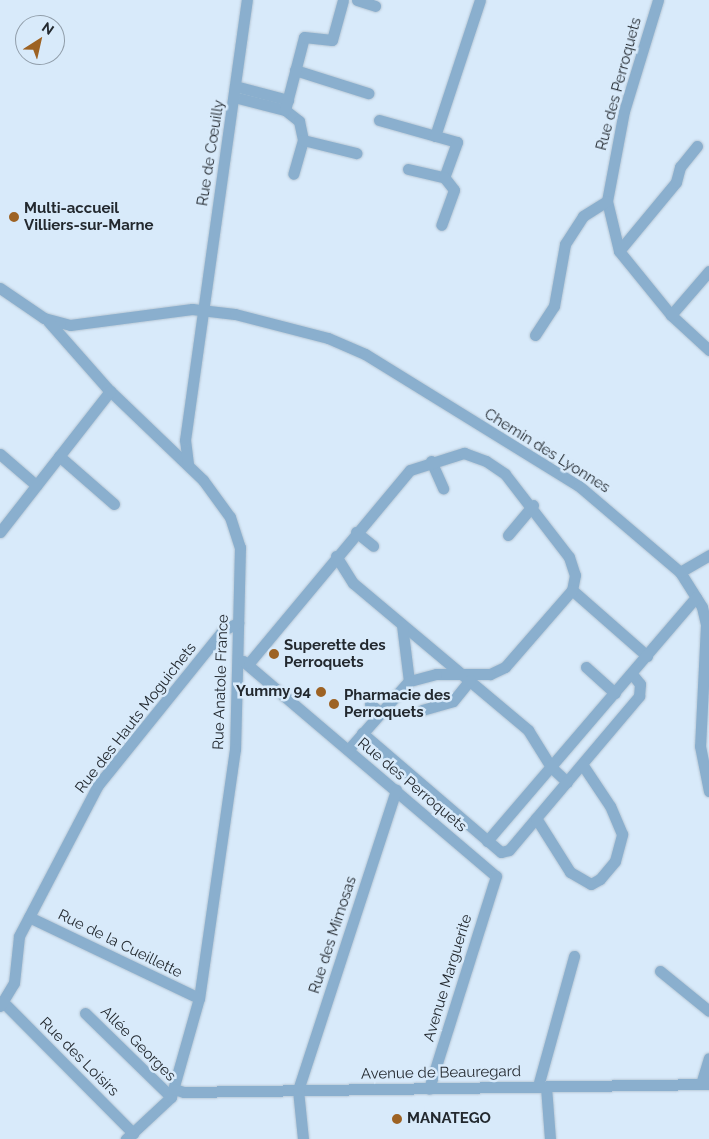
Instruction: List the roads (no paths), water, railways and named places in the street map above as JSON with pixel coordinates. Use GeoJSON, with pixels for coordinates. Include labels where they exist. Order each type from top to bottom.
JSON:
{"type":"FeatureCollection","features":[{"type":"Feature","properties":{"kind":"street","name":"Rue de Cœuilly"},"geometry":{"type":"LineString","coordinates":[[202,310],[247,0]]}},
{"type":"Feature","properties":{"kind":"street"},"geometry":{"type":"LineString","coordinates":[[286,105],[304,37],[332,40],[343,0]]}},
{"type":"Feature","properties":{"kind":"street"},"geometry":{"type":"LineString","coordinates":[[357,0],[375,6]]}},
{"type":"Feature","properties":{"kind":"street"},"geometry":{"type":"LineString","coordinates":[[435,136],[480,0]]}},
{"type":"Feature","properties":{"kind":"street","name":"Rue des Perroquets"},"geometry":{"type":"LineString","coordinates":[[658,0],[624,111],[607,201],[619,251],[671,315],[709,350]]}},
{"type":"Feature","properties":{"kind":"street"},"geometry":{"type":"LineString","coordinates":[[295,70],[368,93]]}},
{"type":"Feature","properties":{"kind":"street"},"geometry":{"type":"LineString","coordinates":[[235,91],[286,105],[299,121],[303,140],[293,174]]}},
{"type":"Feature","properties":{"kind":"street"},"geometry":{"type":"LineString","coordinates":[[379,120],[457,142],[444,177]]}},
{"type":"Feature","properties":{"kind":"street"},"geometry":{"type":"LineString","coordinates":[[303,140],[356,153]]}},
{"type":"Feature","properties":{"kind":"street"},"geometry":{"type":"LineString","coordinates":[[619,251],[676,182],[680,167],[697,146]]}},
{"type":"Feature","properties":{"kind":"street"},"geometry":{"type":"LineString","coordinates":[[408,169],[444,177],[454,190],[441,226]]}},
{"type":"Feature","properties":{"kind":"street"},"geometry":{"type":"LineString","coordinates":[[535,335],[554,306],[565,244],[583,216],[607,201]]}},
{"type":"Feature","properties":{"kind":"street"},"geometry":{"type":"LineString","coordinates":[[671,315],[709,272]]}},
{"type":"Feature","properties":{"kind":"street"},"geometry":{"type":"LineString","coordinates":[[0,288],[44,318],[70,325],[66,338]]}},
{"type":"Feature","properties":{"kind":"street","name":"Chemin des Lyonnes"},"geometry":{"type":"LineString","coordinates":[[70,325],[166,310],[202,310],[320,336],[365,354],[579,486],[680,572],[696,597],[706,625],[700,746],[709,791]]}},
{"type":"Feature","properties":{"kind":"street"},"geometry":{"type":"LineString","coordinates":[[188,464],[185,440],[202,310]]}},
{"type":"Feature","properties":{"kind":"street","name":"Rue Anatole France"},"geometry":{"type":"LineString","coordinates":[[44,318],[66,338],[110,391],[167,447],[188,464],[221,502],[237,532],[238,623],[244,661],[234,749],[199,998],[172,1093]]}},
{"type":"Feature","properties":{"kind":"street"},"geometry":{"type":"LineString","coordinates":[[0,532],[110,391]]}},
{"type":"Feature","properties":{"kind":"street"},"geometry":{"type":"LineString","coordinates":[[167,447],[185,440]]}},
{"type":"Feature","properties":{"kind":"street"},"geometry":{"type":"LineString","coordinates":[[244,661],[336,556],[398,480],[431,461],[464,453],[486,461],[533,505],[569,557],[575,575],[572,590],[505,667],[490,674],[468,678],[436,674],[409,681],[348,750]]}},
{"type":"Feature","properties":{"kind":"street"},"geometry":{"type":"LineString","coordinates":[[0,454],[36,485]]}},
{"type":"Feature","properties":{"kind":"street"},"geometry":{"type":"LineString","coordinates":[[59,456],[114,504]]}},
{"type":"Feature","properties":{"kind":"street"},"geometry":{"type":"LineString","coordinates":[[431,461],[443,488]]}},
{"type":"Feature","properties":{"kind":"street"},"geometry":{"type":"LineString","coordinates":[[508,535],[533,505]]}},
{"type":"Feature","properties":{"kind":"street"},"geometry":{"type":"LineString","coordinates":[[356,532],[372,546]]}},
{"type":"Feature","properties":{"kind":"street"},"geometry":{"type":"LineString","coordinates":[[680,572],[709,555]]}},
{"type":"Feature","properties":{"kind":"street"},"geometry":{"type":"LineString","coordinates":[[336,556],[353,582],[528,730],[551,767],[567,782]]}},
{"type":"Feature","properties":{"kind":"street"},"geometry":{"type":"LineString","coordinates":[[572,590],[647,656]]}},
{"type":"Feature","properties":{"kind":"street"},"geometry":{"type":"LineString","coordinates":[[487,841],[616,693],[696,597]]}},
{"type":"Feature","properties":{"kind":"street","name":"Rue des Hauts Moguichets"},"geometry":{"type":"LineString","coordinates":[[2,1004],[14,983],[17,945],[28,916],[98,785],[223,630],[238,623]]}},
{"type":"Feature","properties":{"kind":"street"},"geometry":{"type":"LineString","coordinates":[[402,625],[409,681]]}},
{"type":"Feature","properties":{"kind":"street","name":"Rue des Perroquets"},"geometry":{"type":"LineString","coordinates":[[244,661],[496,876]]}},
{"type":"Feature","properties":{"kind":"street"},"geometry":{"type":"LineString","coordinates":[[586,667],[616,693]]}},
{"type":"Feature","properties":{"kind":"street"},"geometry":{"type":"LineString","coordinates":[[362,734],[501,852],[508,850],[639,696],[640,684],[632,674]]}},
{"type":"Feature","properties":{"kind":"street"},"geometry":{"type":"LineString","coordinates":[[422,710],[453,701],[468,678]]}},
{"type":"Feature","properties":{"kind":"street"},"geometry":{"type":"LineString","coordinates":[[370,704],[381,713]]}},
{"type":"Feature","properties":{"kind":"street"},"geometry":{"type":"LineString","coordinates":[[536,818],[570,872],[591,884],[600,880],[615,861],[622,834],[610,806],[582,764]]}},
{"type":"Feature","properties":{"kind":"street","name":"Rue des Mimosas"},"geometry":{"type":"LineString","coordinates":[[298,1090],[396,790]]}},
{"type":"Feature","properties":{"kind":"street","name":"Avenue Marguerite"},"geometry":{"type":"LineString","coordinates":[[429,1089],[496,876]]}},
{"type":"Feature","properties":{"kind":"street","name":"Rue de la Cueillette"},"geometry":{"type":"LineString","coordinates":[[28,916],[199,998]]}},
{"type":"Feature","properties":{"kind":"street"},"geometry":{"type":"LineString","coordinates":[[550,1139],[542,1087],[574,956]]}},
{"type":"Feature","properties":{"kind":"street"},"geometry":{"type":"LineString","coordinates":[[660,971],[709,1011]]}},
{"type":"Feature","properties":{"kind":"street","name":"Rue des Loisirs"},"geometry":{"type":"LineString","coordinates":[[2,1004],[130,1136]]}},
{"type":"Feature","properties":{"kind":"street","name":"Allée Georges"},"geometry":{"type":"LineString","coordinates":[[85,1013],[172,1093]]}},
{"type":"Feature","properties":{"kind":"street"},"geometry":{"type":"LineString","coordinates":[[705,1084],[709,1058]]}},
{"type":"Feature","properties":{"kind":"street","name":"Avenue de Beauregard"},"geometry":{"type":"LineString","coordinates":[[172,1093],[705,1084]]}},
{"type":"Feature","properties":{"kind":"street"},"geometry":{"type":"LineString","coordinates":[[298,1090],[303,1139]]}},
{"type":"Feature","properties":{"kind":"street"},"geometry":{"type":"LineString","coordinates":[[130,1136],[172,1093]]}},
{"type":"Feature","properties":{"kind":"place","name":"Multi-accueil Villiers-sur-Marne"},"geometry":{"type":"Point","coordinates":[14,217]}},
{"type":"Feature","properties":{"kind":"place","name":"Superette des Perroquets"},"geometry":{"type":"Point","coordinates":[274,654]}},
{"type":"Feature","properties":{"kind":"place","name":"Yummy 94"},"geometry":{"type":"Point","coordinates":[321,692]}},
{"type":"Feature","properties":{"kind":"place","name":"Pharmacie des Perroquets"},"geometry":{"type":"Point","coordinates":[334,704]}},
{"type":"Feature","properties":{"kind":"place","name":"MANATEGO"},"geometry":{"type":"Point","coordinates":[397,1119]}}]}
